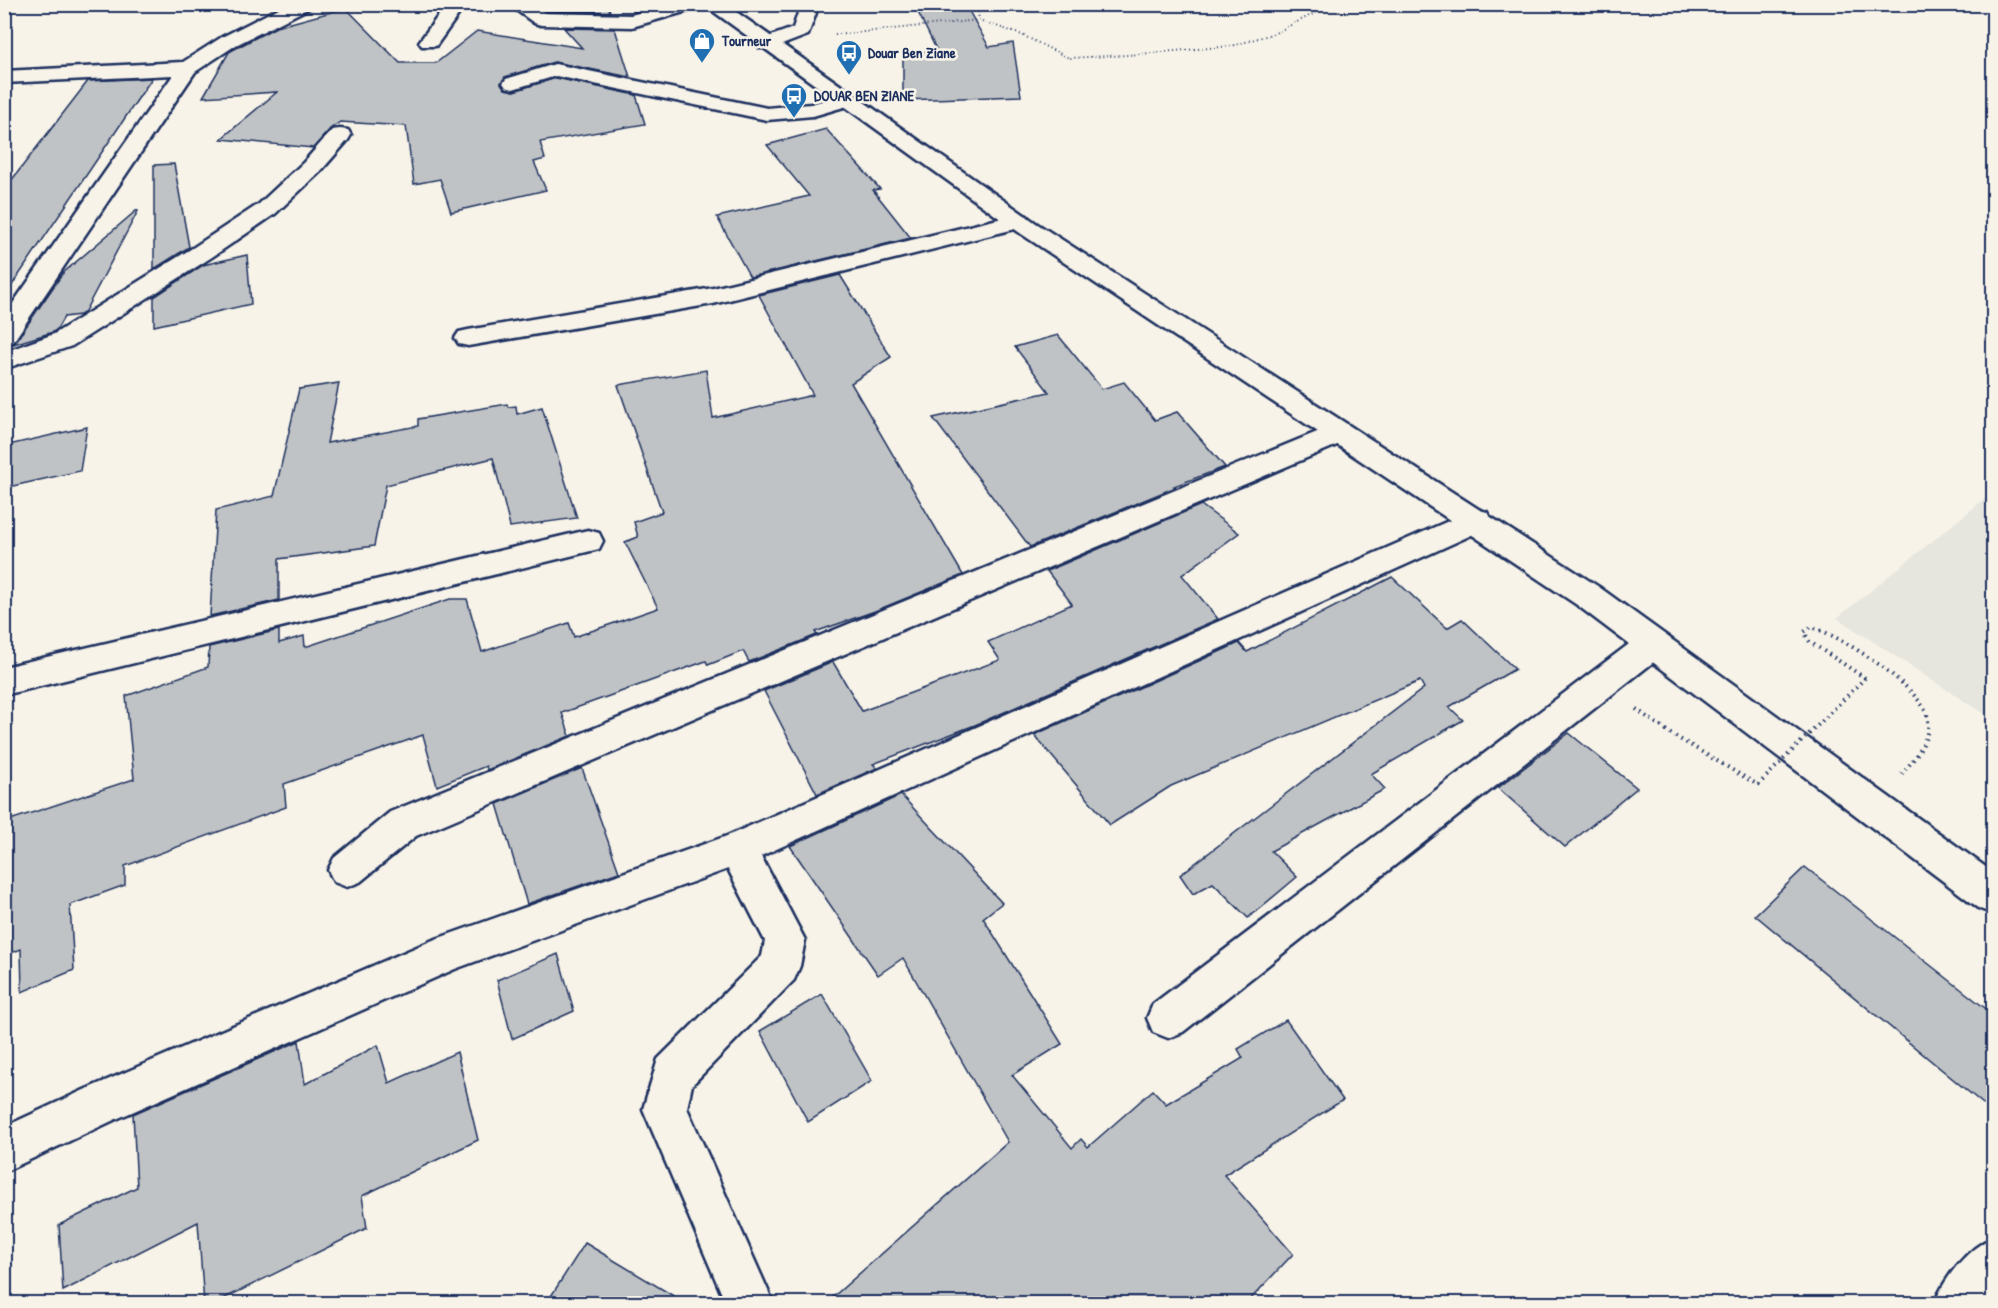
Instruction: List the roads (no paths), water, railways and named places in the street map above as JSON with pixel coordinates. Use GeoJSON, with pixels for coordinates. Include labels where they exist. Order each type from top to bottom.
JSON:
{"type":"FeatureCollection","features":[{"type":"Feature","properties":{"kind":"street"},"geometry":{"type":"LineString","coordinates":[[4,336],[188,68],[232,39],[302,4]]}},
{"type":"Feature","properties":{"kind":"street"},"geometry":{"type":"LineString","coordinates":[[429,42],[457,4]]}},
{"type":"Feature","properties":{"kind":"street"},"geometry":{"type":"LineString","coordinates":[[517,4],[541,19],[632,21],[691,4]]}},
{"type":"Feature","properties":{"kind":"street"},"geometry":{"type":"LineString","coordinates":[[712,4],[1018,221],[1339,433],[1476,520],[1588,596],[1994,896]]}},
{"type":"Feature","properties":{"kind":"street"},"geometry":{"type":"LineString","coordinates":[[777,51],[801,31],[807,13],[805,4]]}},
{"type":"Feature","properties":{"kind":"street"},"geometry":{"type":"LineString","coordinates":[[4,77],[188,68]]}},
{"type":"Feature","properties":{"kind":"street"},"geometry":{"type":"LineString","coordinates":[[513,83],[555,70],[767,114],[813,110],[847,100]]}},
{"type":"Feature","properties":{"kind":"street"},"geometry":{"type":"LineString","coordinates":[[4,361],[63,340],[213,246],[267,209],[312,167],[340,135]]}},
{"type":"Feature","properties":{"kind":"street"},"geometry":{"type":"LineString","coordinates":[[468,338],[713,296],[1018,221]]}},
{"type":"Feature","properties":{"kind":"street"},"geometry":{"type":"LineString","coordinates":[[347,870],[403,824],[1339,433]]}},
{"type":"Feature","properties":{"kind":"street"},"geometry":{"type":"LineString","coordinates":[[4,1150],[99,1105],[447,952],[737,849],[1476,520]]}},
{"type":"Feature","properties":{"kind":"street"},"geometry":{"type":"LineString","coordinates":[[4,681],[588,541]]}},
{"type":"Feature","properties":{"kind":"street"},"geometry":{"type":"LineString","coordinates":[[1168,1018],[1653,644]]}},
{"type":"Feature","properties":{"kind":"street"},"geometry":{"type":"LineString","coordinates":[[737,849],[785,940],[780,966],[673,1074],[665,1109],[750,1304]]}},
{"type":"Feature","properties":{"kind":"street"},"geometry":{"type":"LineString","coordinates":[[1958,1304],[1994,1260]]}},
{"type":"Feature","properties":{"kind":"place","name":"Tourneur"},"geometry":{"type":"Point","coordinates":[702,64]}},
{"type":"Feature","properties":{"kind":"place","name":"Douar Ben Ziane"},"geometry":{"type":"Point","coordinates":[849,76]}},
{"type":"Feature","properties":{"kind":"place","name":"DOUAR BEN ZIANE"},"geometry":{"type":"Point","coordinates":[794,119]}}]}
